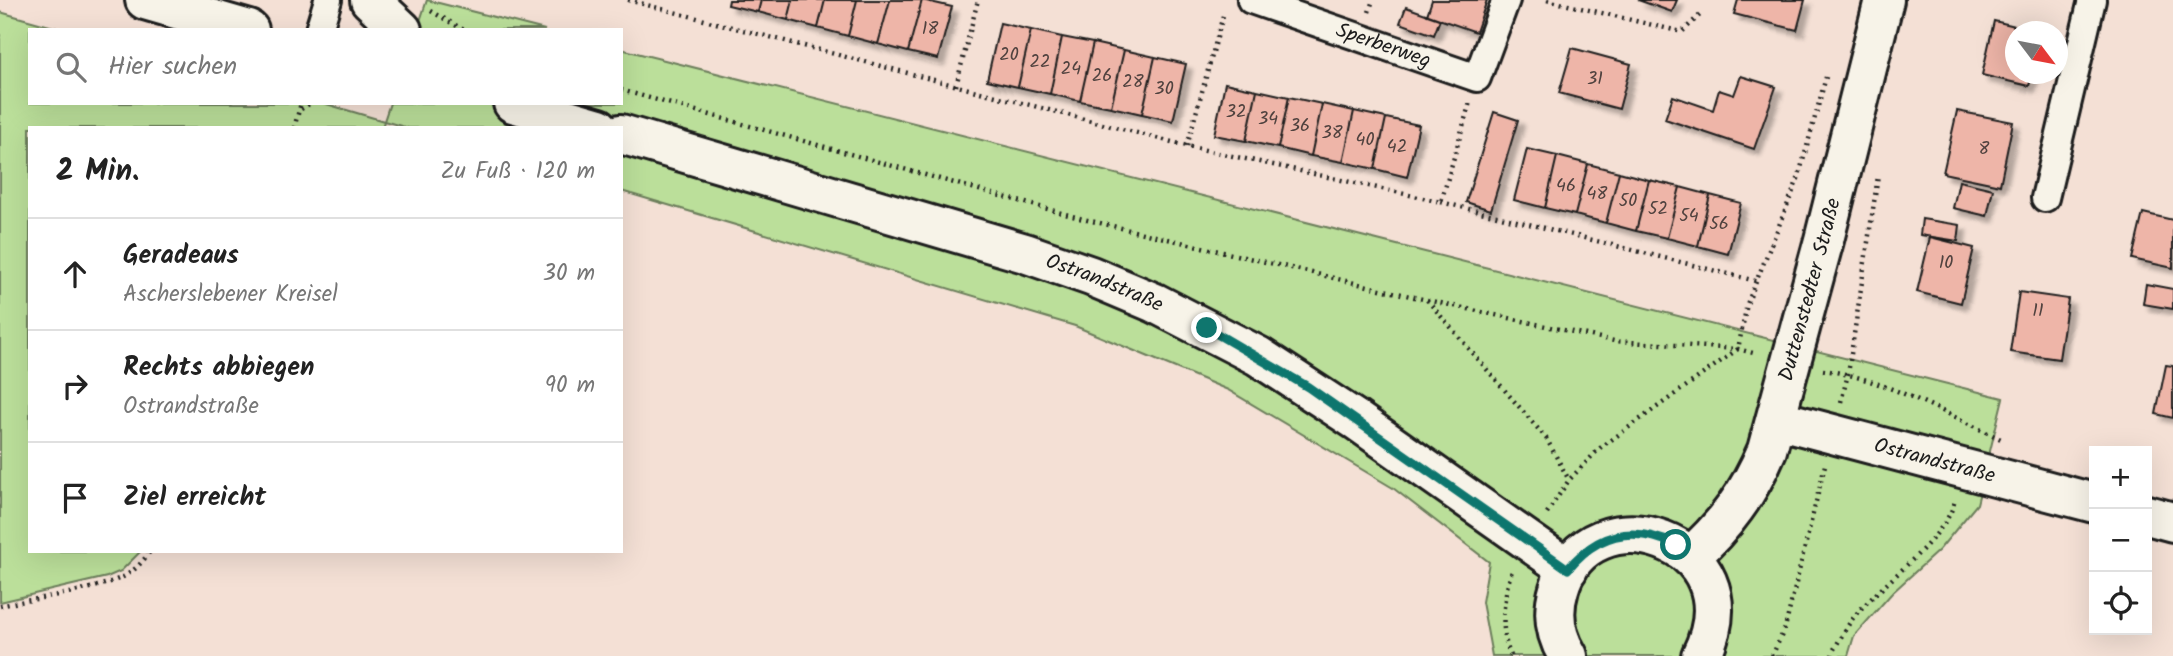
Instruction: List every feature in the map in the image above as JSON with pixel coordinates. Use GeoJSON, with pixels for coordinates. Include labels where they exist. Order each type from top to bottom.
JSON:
{"type":"FeatureCollection","features":[{"type":"Feature","properties":{"kind":"main road"},"geometry":{"type":"LineString","coordinates":[[145,0],[242,28]]}},
{"type":"Feature","properties":{"kind":"main road"},"geometry":{"type":"LineString","coordinates":[[370,0],[412,18]]}},
{"type":"Feature","properties":{"kind":"main road","name":"Duttenstedter Straße"},"geometry":{"type":"LineString","coordinates":[[1690,557],[1710,540],[1743,499],[1757,476],[1776,419],[1824,240],[1884,0]]}},
{"type":"Feature","properties":{"kind":"main road"},"geometry":{"type":"LineString","coordinates":[[520,105],[592,126]]}},
{"type":"Feature","properties":{"kind":"main road","name":"Ostrandstraße"},"geometry":{"type":"LineString","coordinates":[[623,135],[1025,253],[1091,276],[1154,303],[1217,334],[1308,387],[1568,569]]}},
{"type":"Feature","properties":{"kind":"main road","name":"Ostrandstraße"},"geometry":{"type":"LineString","coordinates":[[1776,419],[2089,502]]}},
{"type":"Feature","properties":{"kind":"main road"},"geometry":{"type":"LineString","coordinates":[[2152,516],[2173,522]]}},
{"type":"Feature","properties":{"kind":"main road"},"geometry":{"type":"LineString","coordinates":[[1567,656],[1557,632],[1555,616],[1560,583],[1568,569],[1579,555],[1609,537],[1644,534],[1676,545],[1702,570],[1713,604],[1713,622],[1701,656]]}},
{"type":"Feature","properties":{"kind":"street"},"geometry":{"type":"LineString","coordinates":[[321,28],[328,0]]}},
{"type":"Feature","properties":{"kind":"street","name":"Sperberweg"},"geometry":{"type":"LineString","coordinates":[[1251,0],[1477,78]]}},
{"type":"Feature","properties":{"kind":"street"},"geometry":{"type":"LineString","coordinates":[[1477,78],[1506,0]]}},
{"type":"Feature","properties":{"kind":"street"},"geometry":{"type":"LineString","coordinates":[[2045,198],[2092,0]]}},
{"type":"Feature","properties":{"kind":"path"},"geometry":{"type":"LineString","coordinates":[[628,0],[1187,146],[1441,202],[1756,281]]}},
{"type":"Feature","properties":{"kind":"path"},"geometry":{"type":"LineString","coordinates":[[956,86],[978,0]]}},
{"type":"Feature","properties":{"kind":"path"},"geometry":{"type":"LineString","coordinates":[[1187,146],[1227,0]]}},
{"type":"Feature","properties":{"kind":"path"},"geometry":{"type":"LineString","coordinates":[[1547,0],[1682,33],[1701,13]]}},
{"type":"Feature","properties":{"kind":"path"},"geometry":{"type":"LineString","coordinates":[[412,18],[455,28]]}},
{"type":"Feature","properties":{"kind":"path"},"geometry":{"type":"LineString","coordinates":[[1511,656],[1504,618],[1507,584],[1512,569],[1569,480],[1600,448],[1738,349],[1746,304],[1798,179],[1829,64]]}},
{"type":"Feature","properties":{"kind":"path"},"geometry":{"type":"LineString","coordinates":[[1441,202],[1477,78]]}},
{"type":"Feature","properties":{"kind":"path"},"geometry":{"type":"LineString","coordinates":[[623,91],[1083,219],[1427,300],[1614,341],[1738,349],[1822,370],[1848,373],[2007,442]]}},
{"type":"Feature","properties":{"kind":"path"},"geometry":{"type":"LineString","coordinates":[[295,126],[301,105]]}},
{"type":"Feature","properties":{"kind":"path"},"geometry":{"type":"LineString","coordinates":[[300,110],[308,105]]}},
{"type":"Feature","properties":{"kind":"path"},"geometry":{"type":"LineString","coordinates":[[1772,656],[1785,628],[1848,373],[1879,174]]}},
{"type":"Feature","properties":{"kind":"path"},"geometry":{"type":"LineString","coordinates":[[1427,300],[1546,439],[1569,480]]}},
{"type":"Feature","properties":{"kind":"path"},"geometry":{"type":"LineString","coordinates":[[1832,656],[1858,612],[1932,540],[1954,507],[1960,468]]}},
{"type":"Feature","properties":{"kind":"path"},"geometry":{"type":"LineString","coordinates":[[0,606],[100,584],[124,576],[137,567],[148,553]]}},
{"type":"Feature","properties":{"kind":"green space"},"geometry":{"type":"Polygon","coordinates":[[[427,0],[537,28],[418,28],[427,0]]]}},
{"type":"Feature","properties":{"kind":"green space"},"geometry":{"type":"Polygon","coordinates":[[[0,12],[57,28],[28,28],[28,105],[330,105],[384,121],[383,126],[28,126],[28,553],[139,553],[121,571],[107,577],[0,602],[0,12]]]}},
{"type":"Feature","properties":{"kind":"green space"},"geometry":{"type":"Polygon","coordinates":[[[623,50],[2003,398],[1977,504],[1939,550],[1892,593],[1854,636],[1848,656],[1492,656],[1482,602],[1489,562],[1393,488],[1228,390],[1075,326],[623,192],[623,126],[401,126],[384,121],[389,105],[623,105],[623,50]]]}},
{"type":"Feature","properties":{"kind":"building"},"geometry":{"type":"Polygon","coordinates":[[[729,0],[761,0],[758,12],[728,5],[729,0]]]}},
{"type":"Feature","properties":{"kind":"building"},"geometry":{"type":"Polygon","coordinates":[[[761,0],[793,0],[788,20],[758,12],[761,0]]]}},
{"type":"Feature","properties":{"kind":"building"},"geometry":{"type":"Polygon","coordinates":[[[793,0],[825,0],[818,28],[788,20],[793,0]]]}},
{"type":"Feature","properties":{"kind":"building"},"geometry":{"type":"Polygon","coordinates":[[[825,0],[857,0],[848,36],[818,28],[825,0]]]}},
{"type":"Feature","properties":{"kind":"building"},"geometry":{"type":"Polygon","coordinates":[[[857,0],[890,0],[878,44],[848,36],[857,0]]]}},
{"type":"Feature","properties":{"kind":"building"},"geometry":{"type":"Polygon","coordinates":[[[890,0],[922,0],[908,52],[878,44],[890,0]]]}},
{"type":"Feature","properties":{"kind":"building"},"geometry":{"type":"Polygon","coordinates":[[[922,0],[952,7],[938,59],[908,52],[922,0]]]}},
{"type":"Feature","properties":{"kind":"building"},"geometry":{"type":"Polygon","coordinates":[[[1432,0],[1487,0],[1476,32],[1427,15],[1432,0]]]}},
{"type":"Feature","properties":{"kind":"building"},"geometry":{"type":"Polygon","coordinates":[[[1638,0],[1677,0],[1672,12],[1638,0]]]}},
{"type":"Feature","properties":{"kind":"building"},"geometry":{"type":"Polygon","coordinates":[[[1738,0],[1805,0],[1797,30],[1734,14],[1738,0]]]}},
{"type":"Feature","properties":{"kind":"building"},"geometry":{"type":"Polygon","coordinates":[[[1406,7],[1440,19],[1434,35],[1400,23],[1406,7]]]}},
{"type":"Feature","properties":{"kind":"building"},"geometry":{"type":"Polygon","coordinates":[[[1994,21],[2005,24],[2005,80],[1982,75],[1994,21]]]}},
{"type":"Feature","properties":{"kind":"building"},"geometry":{"type":"Polygon","coordinates":[[[1000,23],[1031,30],[1018,87],[987,80],[1000,23]]]}},
{"type":"Feature","properties":{"kind":"building"},"geometry":{"type":"Polygon","coordinates":[[[1031,30],[1062,37],[1050,94],[1018,87],[1031,30]]]}},
{"type":"Feature","properties":{"kind":"building"},"geometry":{"type":"Polygon","coordinates":[[[1062,37],[1093,43],[1080,101],[1050,94],[1062,37]]]}},
{"type":"Feature","properties":{"kind":"building"},"geometry":{"type":"Polygon","coordinates":[[[1093,43],[1124,50],[1111,107],[1080,101],[1093,43]]]}},
{"type":"Feature","properties":{"kind":"building"},"geometry":{"type":"Polygon","coordinates":[[[1572,48],[1631,64],[1619,109],[1559,93],[1572,48]]]}},
{"type":"Feature","properties":{"kind":"building"},"geometry":{"type":"Polygon","coordinates":[[[1124,50],[1155,57],[1142,114],[1111,107],[1124,50]]]}},
{"type":"Feature","properties":{"kind":"building"},"geometry":{"type":"Polygon","coordinates":[[[1155,57],[1186,64],[1173,121],[1142,114],[1155,57]]]}},
{"type":"Feature","properties":{"kind":"building"},"geometry":{"type":"Polygon","coordinates":[[[1741,76],[1776,87],[1754,149],[1665,119],[1673,96],[1713,110],[1719,90],[1734,95],[1741,76]]]}},
{"type":"Feature","properties":{"kind":"building"},"geometry":{"type":"Polygon","coordinates":[[[1225,83],[1257,90],[1246,141],[1214,135],[1225,83]]]}},
{"type":"Feature","properties":{"kind":"building"},"geometry":{"type":"Polygon","coordinates":[[[1257,90],[1289,97],[1278,148],[1246,141],[1257,90]]]}},
{"type":"Feature","properties":{"kind":"building"},"geometry":{"type":"Polygon","coordinates":[[[1289,97],[1322,104],[1311,156],[1278,148],[1289,97]]]}},
{"type":"Feature","properties":{"kind":"building"},"geometry":{"type":"Polygon","coordinates":[[[1322,104],[1354,111],[1343,162],[1311,156],[1322,104]]]}},
{"type":"Feature","properties":{"kind":"building"},"geometry":{"type":"Polygon","coordinates":[[[1354,111],[1386,118],[1375,169],[1343,162],[1354,111]]]}},
{"type":"Feature","properties":{"kind":"building"},"geometry":{"type":"Polygon","coordinates":[[[1957,111],[2013,122],[2000,185],[1943,173],[1957,111]]]}},
{"type":"Feature","properties":{"kind":"building"},"geometry":{"type":"Polygon","coordinates":[[[1494,112],[1518,120],[1491,210],[1466,202],[1494,112]]]}},
{"type":"Feature","properties":{"kind":"building"},"geometry":{"type":"Polygon","coordinates":[[[1386,118],[1419,125],[1407,177],[1375,169],[1386,118]]]}},
{"type":"Feature","properties":{"kind":"building"},"geometry":{"type":"Polygon","coordinates":[[[1527,149],[1557,156],[1545,208],[1514,200],[1527,149]]]}},
{"type":"Feature","properties":{"kind":"building"},"geometry":{"type":"Polygon","coordinates":[[[1557,156],[1588,164],[1575,215],[1545,208],[1557,156]]]}},
{"type":"Feature","properties":{"kind":"building"},"geometry":{"type":"Polygon","coordinates":[[[1588,164],[1619,172],[1606,223],[1575,215],[1588,164]]]}},
{"type":"Feature","properties":{"kind":"building"},"geometry":{"type":"Polygon","coordinates":[[[1619,172],[1649,180],[1636,231],[1606,223],[1619,172]]]}},
{"type":"Feature","properties":{"kind":"building"},"geometry":{"type":"Polygon","coordinates":[[[1649,180],[1680,187],[1667,238],[1636,231],[1649,180]]]}},
{"type":"Feature","properties":{"kind":"building"},"geometry":{"type":"Polygon","coordinates":[[[1959,181],[1993,189],[1987,216],[1953,208],[1959,181]]]}},
{"type":"Feature","properties":{"kind":"building"},"geometry":{"type":"Polygon","coordinates":[[[1680,187],[1710,195],[1698,246],[1667,238],[1680,187]]]}},
{"type":"Feature","properties":{"kind":"building"},"geometry":{"type":"Polygon","coordinates":[[[1710,195],[1741,203],[1728,254],[1698,246],[1710,195]]]}},
{"type":"Feature","properties":{"kind":"building"},"geometry":{"type":"Polygon","coordinates":[[[2143,213],[2173,220],[2173,268],[2132,259],[2143,213]]]}},
{"type":"Feature","properties":{"kind":"building"},"geometry":{"type":"Polygon","coordinates":[[[1922,219],[1960,225],[1958,241],[1920,235],[1922,219]]]}},
{"type":"Feature","properties":{"kind":"building"},"geometry":{"type":"Polygon","coordinates":[[[1930,237],[1974,248],[1961,303],[1917,292],[1930,237]]]}},
{"type":"Feature","properties":{"kind":"building"},"geometry":{"type":"Polygon","coordinates":[[[2146,284],[2173,289],[2173,309],[2143,304],[2146,284]]]}},
{"type":"Feature","properties":{"kind":"building"},"geometry":{"type":"Polygon","coordinates":[[[2019,292],[2068,299],[2059,359],[2010,352],[2019,292]]]}},
{"type":"Feature","properties":{"kind":"building"},"geometry":{"type":"Polygon","coordinates":[[[2166,365],[2173,366],[2173,418],[2156,414],[2166,365]]]}},
{"type":"Feature","properties":{"kind":"route"},"geometry":{"type":"LineString","coordinates":[[1207,328],[1258,356],[1356,419],[1568,569],[1579,555],[1609,537],[1644,534],[1676,545]]}}]}
